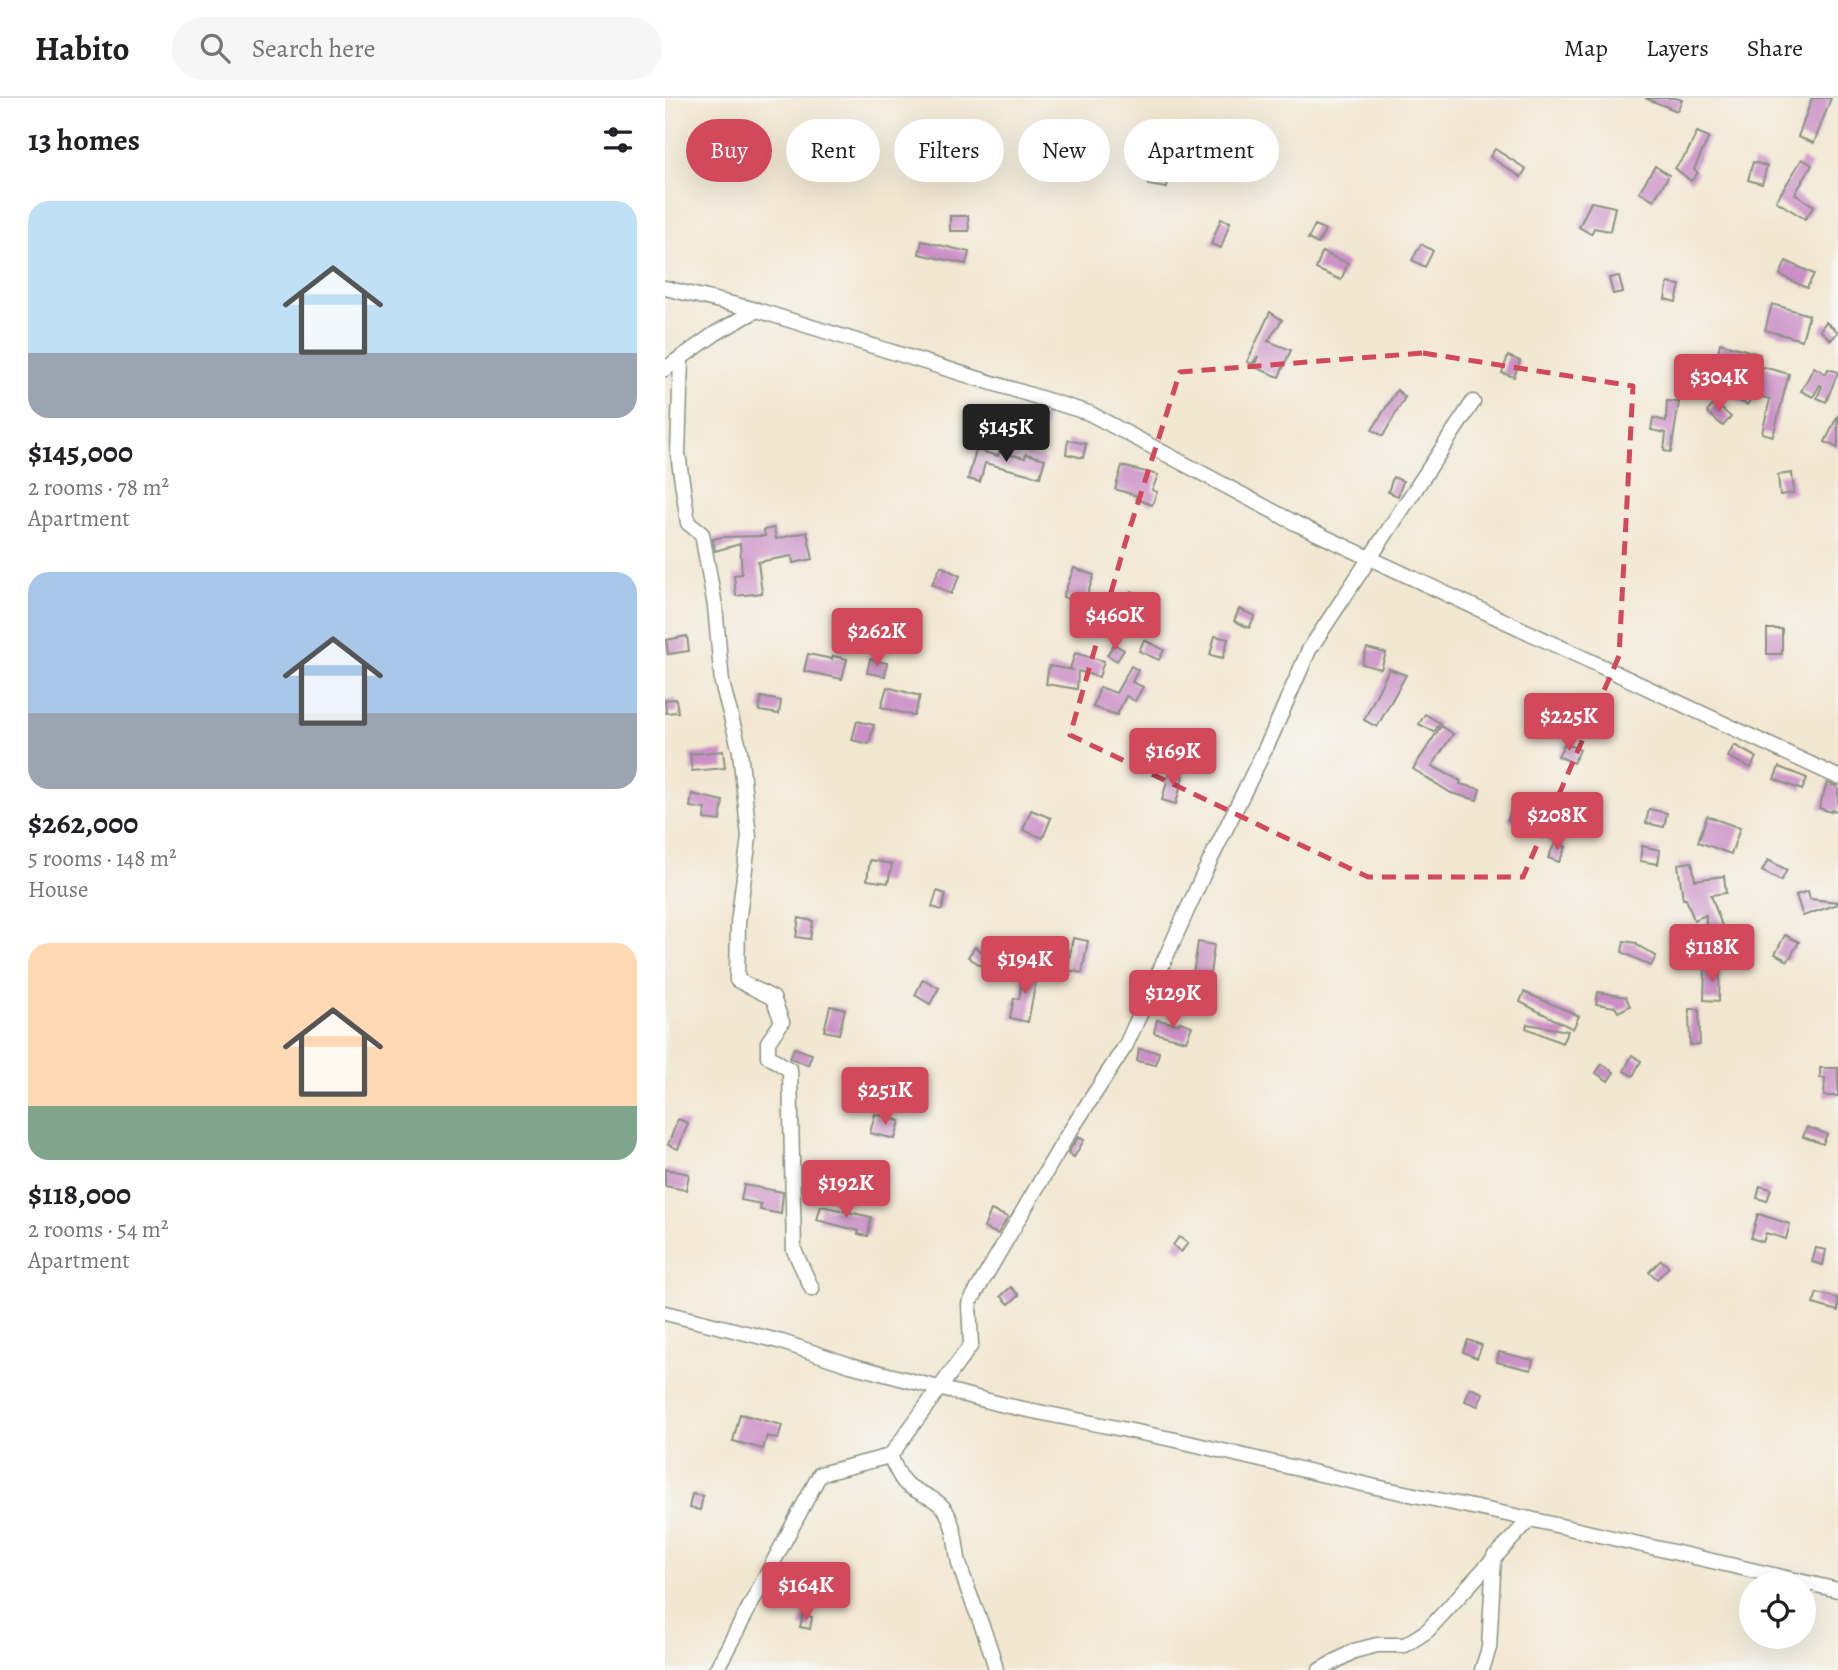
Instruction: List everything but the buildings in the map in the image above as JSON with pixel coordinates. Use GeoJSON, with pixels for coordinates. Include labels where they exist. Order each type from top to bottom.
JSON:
{"type":"FeatureCollection","features":[{"type":"Feature","properties":{"kind":"street"},"geometry":{"type":"LineString","coordinates":[[665,288],[757,310],[1089,412],[1297,524],[1838,777]]}},
{"type":"Feature","properties":{"kind":"street"},"geometry":{"type":"LineString","coordinates":[[665,369],[716,333],[757,310]]}},
{"type":"Feature","properties":{"kind":"street"},"geometry":{"type":"LineString","coordinates":[[681,358],[678,454],[688,523],[702,534],[715,606],[722,683],[740,751],[749,836],[738,923],[737,981],[773,998],[782,1022],[768,1042],[768,1056],[790,1070],[794,1250],[813,1289]]}},
{"type":"Feature","properties":{"kind":"street"},"geometry":{"type":"LineString","coordinates":[[716,1670],[820,1474],[890,1456],[943,1388],[971,1345],[969,1304],[1065,1139],[1126,1045],[1310,650],[1473,402]]}},
{"type":"Feature","properties":{"kind":"street"},"geometry":{"type":"LineString","coordinates":[[665,1313],[782,1342],[851,1365],[1004,1405],[1176,1440],[1838,1590]]}},
{"type":"Feature","properties":{"kind":"street"},"geometry":{"type":"LineString","coordinates":[[890,1456],[904,1483],[930,1497],[945,1510],[956,1537],[958,1560],[996,1670]]}},
{"type":"Feature","properties":{"kind":"street"},"geometry":{"type":"LineString","coordinates":[[1320,1670],[1354,1651],[1377,1645],[1405,1645],[1427,1631],[1530,1519]]}},
{"type":"Feature","properties":{"kind":"street"},"geometry":{"type":"LineString","coordinates":[[1482,1670],[1489,1648],[1494,1556]]}},
{"type":"Feature","properties":{"kind":"highlighted area"},"geometry":{"type":"Polygon","coordinates":[[[1423,353],[1633,386],[1619,656],[1523,877],[1368,877],[1070,735],[1127,537],[1180,372],[1423,353]]]}}]}
